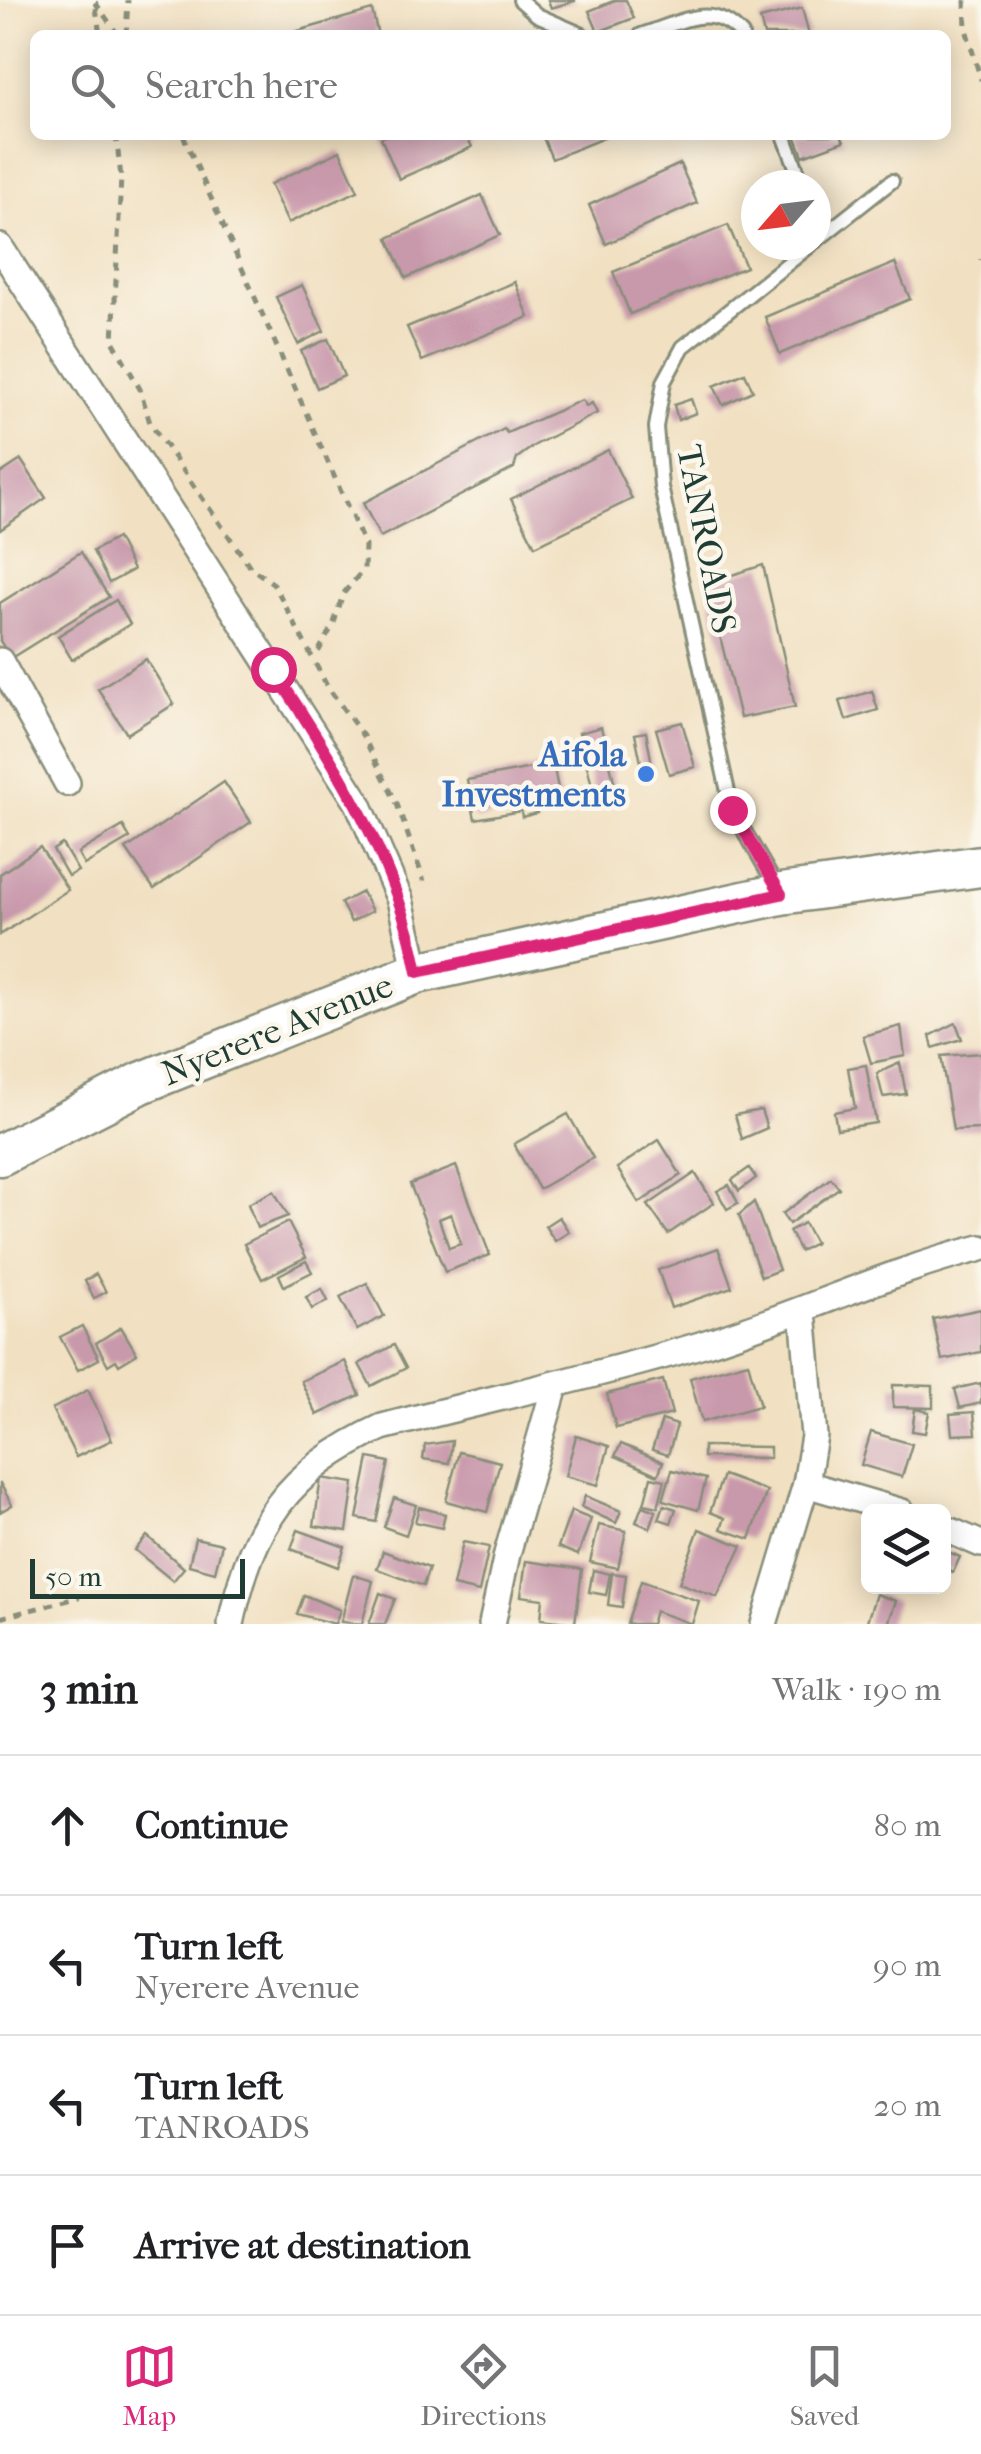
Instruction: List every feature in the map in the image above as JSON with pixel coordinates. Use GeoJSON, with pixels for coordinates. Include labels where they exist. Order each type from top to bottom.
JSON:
{"type":"FeatureCollection","features":[{"type":"Feature","properties":{"kind":"main road","name":"Nyerere Avenue"},"geometry":{"type":"LineString","coordinates":[[0,1155],[141,1083],[418,972],[781,894],[981,866]]}},
{"type":"Feature","properties":{"kind":"street"},"geometry":{"type":"LineString","coordinates":[[0,247],[358,803],[400,900],[418,972]]}},
{"type":"Feature","properties":{"kind":"street"},"geometry":{"type":"LineString","coordinates":[[0,661],[67,783]]}},
{"type":"Feature","properties":{"kind":"street"},"geometry":{"type":"LineString","coordinates":[[231,1624],[264,1528],[280,1498],[337,1448],[382,1427],[555,1386],[804,1311],[915,1265],[981,1248]]}},
{"type":"Feature","properties":{"kind":"street"},"geometry":{"type":"LineString","coordinates":[[764,1624],[806,1484],[814,1436],[804,1311]]}},
{"type":"Feature","properties":{"kind":"street"},"geometry":{"type":"LineString","coordinates":[[492,1624],[507,1554],[555,1386]]}},
{"type":"Feature","properties":{"kind":"street"},"geometry":{"type":"LineString","coordinates":[[806,1484],[875,1504]]}},
{"type":"Feature","properties":{"kind":"street"},"geometry":{"type":"LineString","coordinates":[[951,1531],[981,1544]]}},
{"type":"Feature","properties":{"kind":"lane"},"geometry":{"type":"LineString","coordinates":[[520,0],[537,15],[572,30]]}},
{"type":"Feature","properties":{"kind":"lane"},"geometry":{"type":"LineString","coordinates":[[657,30],[711,13],[730,20],[738,30]]}},
{"type":"Feature","properties":{"kind":"lane"},"geometry":{"type":"LineString","coordinates":[[786,140],[797,170]]}},
{"type":"Feature","properties":{"kind":"lane","name":"TANROADS"},"geometry":{"type":"LineString","coordinates":[[831,229],[892,181]]}},
{"type":"Feature","properties":{"kind":"lane","name":"TANROADS"},"geometry":{"type":"LineString","coordinates":[[781,894],[732,810],[661,487],[656,427],[664,382],[682,347],[792,260]]}},
{"type":"Feature","properties":{"kind":"path"},"geometry":{"type":"LineString","coordinates":[[126,30],[128,0]]}},
{"type":"Feature","properties":{"kind":"path"},"geometry":{"type":"LineString","coordinates":[[965,0],[966,28],[981,80]]}},
{"type":"Feature","properties":{"kind":"path"},"geometry":{"type":"LineString","coordinates":[[95,1],[99,30]]}},
{"type":"Feature","properties":{"kind":"path"},"geometry":{"type":"LineString","coordinates":[[95,1],[115,30]]}},
{"type":"Feature","properties":{"kind":"path"},"geometry":{"type":"LineString","coordinates":[[116,140],[120,196],[113,342],[140,389],[150,424],[252,568],[274,584],[326,686],[363,736],[398,804],[425,888]]}},
{"type":"Feature","properties":{"kind":"path"},"geometry":{"type":"LineString","coordinates":[[185,140],[364,546],[364,569],[343,594],[315,658]]}},
{"type":"Feature","properties":{"kind":"path"},"geometry":{"type":"LineString","coordinates":[[0,1618],[80,1597]]}},
{"type":"Feature","properties":{"kind":"building"},"geometry":{"type":"Polygon","coordinates":[[[548,0],[575,0],[575,1],[551,8],[548,0]]]}},
{"type":"Feature","properties":{"kind":"building"},"geometry":{"type":"Polygon","coordinates":[[[626,0],[634,18],[597,30],[589,11],[626,0]]]}},
{"type":"Feature","properties":{"kind":"building"},"geometry":{"type":"Polygon","coordinates":[[[802,8],[808,30],[763,30],[760,19],[802,8]]]}},
{"type":"Feature","properties":{"kind":"building"},"geometry":{"type":"Polygon","coordinates":[[[372,10],[377,30],[301,30],[372,10]]]}},
{"type":"Feature","properties":{"kind":"building"},"geometry":{"type":"Polygon","coordinates":[[[382,140],[468,140],[472,147],[399,179],[382,140]]]}},
{"type":"Feature","properties":{"kind":"building"},"geometry":{"type":"Polygon","coordinates":[[[544,140],[599,140],[552,159],[544,140]]]}},
{"type":"Feature","properties":{"kind":"building"},"geometry":{"type":"Polygon","coordinates":[[[797,140],[844,141],[803,156],[797,140]]]}},
{"type":"Feature","properties":{"kind":"building"},"geometry":{"type":"Polygon","coordinates":[[[340,151],[358,191],[288,223],[270,184],[340,151]]]}},
{"type":"Feature","properties":{"kind":"building"},"geometry":{"type":"Polygon","coordinates":[[[680,164],[697,203],[606,244],[589,205],[680,164]]]}},
{"type":"Feature","properties":{"kind":"building"},"geometry":{"type":"Polygon","coordinates":[[[482,195],[500,235],[406,278],[388,238],[482,195]]]}},
{"type":"Feature","properties":{"kind":"building"},"geometry":{"type":"Polygon","coordinates":[[[728,225],[746,267],[630,314],[613,272],[728,225]]]}},
{"type":"Feature","properties":{"kind":"building"},"geometry":{"type":"Polygon","coordinates":[[[895,263],[910,299],[780,354],[765,317],[895,263]]]}},
{"type":"Feature","properties":{"kind":"building"},"geometry":{"type":"Polygon","coordinates":[[[515,282],[529,317],[422,361],[407,327],[515,282]]]}},
{"type":"Feature","properties":{"kind":"building"},"geometry":{"type":"Polygon","coordinates":[[[302,285],[324,331],[298,344],[276,297],[302,285]]]}},
{"type":"Feature","properties":{"kind":"building"},"geometry":{"type":"Polygon","coordinates":[[[328,339],[344,376],[317,388],[301,351],[328,339]]]}},
{"type":"Feature","properties":{"kind":"building"},"geometry":{"type":"Polygon","coordinates":[[[745,373],[753,391],[723,405],[714,386],[745,373]]]}},
{"type":"Feature","properties":{"kind":"building"},"geometry":{"type":"Polygon","coordinates":[[[691,399],[696,413],[678,420],[674,405],[691,399]]]}},
{"type":"Feature","properties":{"kind":"building"},"geometry":{"type":"Polygon","coordinates":[[[582,400],[586,406],[592,403],[597,413],[535,445],[517,458],[514,468],[380,537],[363,503],[504,429],[507,433],[582,400]]]}},
{"type":"Feature","properties":{"kind":"building"},"geometry":{"type":"Polygon","coordinates":[[[608,450],[632,499],[535,546],[511,499],[608,450]]]}},
{"type":"Feature","properties":{"kind":"building"},"geometry":{"type":"Polygon","coordinates":[[[21,460],[46,498],[0,530],[0,474],[21,460]]]}},
{"type":"Feature","properties":{"kind":"building"},"geometry":{"type":"Polygon","coordinates":[[[117,538],[133,570],[109,583],[93,551],[117,538]]]}},
{"type":"Feature","properties":{"kind":"building"},"geometry":{"type":"Polygon","coordinates":[[[81,552],[109,597],[11,658],[0,641],[0,603],[81,552]]]}},
{"type":"Feature","properties":{"kind":"building"},"geometry":{"type":"Polygon","coordinates":[[[763,565],[795,707],[740,718],[707,583],[763,565]]]}},
{"type":"Feature","properties":{"kind":"building"},"geometry":{"type":"Polygon","coordinates":[[[116,600],[130,624],[72,660],[58,636],[116,600]]]}},
{"type":"Feature","properties":{"kind":"building"},"geometry":{"type":"Polygon","coordinates":[[[146,659],[174,704],[127,734],[98,689],[146,659]]]}},
{"type":"Feature","properties":{"kind":"building"},"geometry":{"type":"Polygon","coordinates":[[[872,691],[878,710],[846,720],[840,701],[872,691]]]}},
{"type":"Feature","properties":{"kind":"building"},"geometry":{"type":"Polygon","coordinates":[[[682,722],[695,767],[669,774],[656,729],[682,722]]]}},
{"type":"Feature","properties":{"kind":"building"},"geometry":{"type":"Polygon","coordinates":[[[601,727],[615,785],[593,790],[579,733],[601,727]]]}},
{"type":"Feature","properties":{"kind":"building"},"geometry":{"type":"Polygon","coordinates":[[[646,732],[653,770],[643,772],[635,734],[646,732]]]}},
{"type":"Feature","properties":{"kind":"building"},"geometry":{"type":"Polygon","coordinates":[[[553,764],[561,803],[536,808],[537,813],[522,817],[521,811],[475,819],[467,780],[553,764]]]}},
{"type":"Feature","properties":{"kind":"building"},"geometry":{"type":"Polygon","coordinates":[[[224,782],[251,822],[154,889],[126,849],[224,782]]]}},
{"type":"Feature","properties":{"kind":"building"},"geometry":{"type":"Polygon","coordinates":[[[123,826],[130,838],[84,865],[78,853],[123,826]]]}},
{"type":"Feature","properties":{"kind":"building"},"geometry":{"type":"Polygon","coordinates":[[[62,844],[78,871],[68,876],[53,850],[62,844]]]}},
{"type":"Feature","properties":{"kind":"building"},"geometry":{"type":"Polygon","coordinates":[[[40,847],[68,890],[0,935],[0,874],[40,847]]]}},
{"type":"Feature","properties":{"kind":"building"},"geometry":{"type":"Polygon","coordinates":[[[362,892],[372,911],[351,922],[341,903],[362,892]]]}},
{"type":"Feature","properties":{"kind":"building"},"geometry":{"type":"Polygon","coordinates":[[[956,1023],[962,1039],[933,1048],[930,1036],[956,1023]]]}},
{"type":"Feature","properties":{"kind":"building"},"geometry":{"type":"Polygon","coordinates":[[[901,1026],[905,1056],[871,1063],[863,1036],[901,1026]]]}},
{"type":"Feature","properties":{"kind":"building"},"geometry":{"type":"Polygon","coordinates":[[[981,1053],[981,1129],[953,1130],[941,1056],[981,1053]]]}},
{"type":"Feature","properties":{"kind":"building"},"geometry":{"type":"Polygon","coordinates":[[[900,1063],[906,1094],[883,1097],[877,1073],[900,1063]]]}},
{"type":"Feature","properties":{"kind":"building"},"geometry":{"type":"Polygon","coordinates":[[[866,1065],[876,1123],[837,1129],[834,1112],[855,1108],[848,1068],[866,1065]]]}},
{"type":"Feature","properties":{"kind":"building"},"geometry":{"type":"Polygon","coordinates":[[[761,1110],[767,1128],[742,1139],[735,1115],[761,1110]]]}},
{"type":"Feature","properties":{"kind":"building"},"geometry":{"type":"Polygon","coordinates":[[[568,1114],[593,1158],[539,1189],[514,1144],[568,1114]]]}},
{"type":"Feature","properties":{"kind":"building"},"geometry":{"type":"Polygon","coordinates":[[[659,1140],[681,1175],[639,1203],[617,1168],[659,1140]]]}},
{"type":"Feature","properties":{"kind":"building"},"geometry":{"type":"Polygon","coordinates":[[[456,1166],[490,1255],[445,1272],[410,1184],[456,1166]],[[451,1214],[439,1219],[449,1248],[461,1244],[451,1214]]]}},
{"type":"Feature","properties":{"kind":"building"},"geometry":{"type":"Polygon","coordinates":[[[749,1168],[756,1178],[739,1191],[732,1180],[749,1168]]]}},
{"type":"Feature","properties":{"kind":"building"},"geometry":{"type":"Polygon","coordinates":[[[695,1173],[714,1203],[668,1234],[648,1205],[695,1173]]]}},
{"type":"Feature","properties":{"kind":"building"},"geometry":{"type":"Polygon","coordinates":[[[831,1178],[839,1188],[789,1224],[782,1214],[831,1178]]]}},
{"type":"Feature","properties":{"kind":"building"},"geometry":{"type":"Polygon","coordinates":[[[729,1185],[738,1203],[727,1209],[717,1191],[729,1185]]]}},
{"type":"Feature","properties":{"kind":"building"},"geometry":{"type":"Polygon","coordinates":[[[274,1191],[288,1216],[257,1228],[248,1204],[274,1191]]]}},
{"type":"Feature","properties":{"kind":"building"},"geometry":{"type":"Polygon","coordinates":[[[754,1202],[779,1270],[761,1277],[739,1215],[754,1202]]]}},
{"type":"Feature","properties":{"kind":"building"},"geometry":{"type":"Polygon","coordinates":[[[559,1217],[569,1232],[555,1241],[545,1226],[559,1217]]]}},
{"type":"Feature","properties":{"kind":"building"},"geometry":{"type":"Polygon","coordinates":[[[288,1222],[306,1257],[262,1279],[244,1244],[288,1222]]]}},
{"type":"Feature","properties":{"kind":"building"},"geometry":{"type":"Polygon","coordinates":[[[804,1223],[815,1243],[800,1251],[789,1231],[804,1223]]]}},
{"type":"Feature","properties":{"kind":"building"},"geometry":{"type":"Polygon","coordinates":[[[718,1248],[732,1287],[671,1308],[658,1270],[718,1248]]]}},
{"type":"Feature","properties":{"kind":"building"},"geometry":{"type":"Polygon","coordinates":[[[306,1261],[312,1272],[284,1286],[279,1275],[306,1261]]]}},
{"type":"Feature","properties":{"kind":"building"},"geometry":{"type":"Polygon","coordinates":[[[96,1274],[106,1292],[94,1298],[85,1281],[96,1274]]]}},
{"type":"Feature","properties":{"kind":"building"},"geometry":{"type":"Polygon","coordinates":[[[367,1283],[384,1316],[357,1330],[340,1297],[367,1283]]]}},
{"type":"Feature","properties":{"kind":"building"},"geometry":{"type":"Polygon","coordinates":[[[322,1289],[328,1301],[312,1309],[306,1297],[322,1289]]]}},
{"type":"Feature","properties":{"kind":"building"},"geometry":{"type":"Polygon","coordinates":[[[981,1309],[981,1352],[942,1360],[933,1319],[981,1309]]]}},
{"type":"Feature","properties":{"kind":"building"},"geometry":{"type":"Polygon","coordinates":[[[82,1326],[99,1359],[78,1370],[60,1337],[82,1326]]]}},
{"type":"Feature","properties":{"kind":"building"},"geometry":{"type":"Polygon","coordinates":[[[121,1327],[137,1354],[119,1365],[116,1360],[108,1365],[96,1343],[121,1327]]]}},
{"type":"Feature","properties":{"kind":"building"},"geometry":{"type":"Polygon","coordinates":[[[394,1345],[406,1368],[371,1386],[359,1364],[394,1345]]]}},
{"type":"Feature","properties":{"kind":"building"},"geometry":{"type":"Polygon","coordinates":[[[345,1361],[360,1395],[317,1415],[301,1381],[345,1361]]]}},
{"type":"Feature","properties":{"kind":"building"},"geometry":{"type":"Polygon","coordinates":[[[748,1362],[760,1406],[702,1422],[690,1378],[748,1362]]]}},
{"type":"Feature","properties":{"kind":"building"},"geometry":{"type":"Polygon","coordinates":[[[663,1380],[672,1414],[616,1428],[607,1394],[663,1380]]]}},
{"type":"Feature","properties":{"kind":"building"},"geometry":{"type":"Polygon","coordinates":[[[981,1383],[981,1403],[960,1408],[955,1389],[981,1383]]]}},
{"type":"Feature","properties":{"kind":"building"},"geometry":{"type":"Polygon","coordinates":[[[893,1385],[933,1386],[933,1408],[893,1407],[893,1385]]]}},
{"type":"Feature","properties":{"kind":"building"},"geometry":{"type":"Polygon","coordinates":[[[88,1390],[112,1440],[76,1457],[52,1409],[88,1390]]]}},
{"type":"Feature","properties":{"kind":"building"},"geometry":{"type":"Polygon","coordinates":[[[915,1409],[929,1412],[925,1433],[912,1431],[915,1409]]]}},
{"type":"Feature","properties":{"kind":"building"},"geometry":{"type":"Polygon","coordinates":[[[974,1412],[976,1434],[952,1435],[950,1414],[974,1412]]]}},
{"type":"Feature","properties":{"kind":"building"},"geometry":{"type":"Polygon","coordinates":[[[662,1420],[677,1425],[668,1455],[652,1450],[662,1420]]]}},
{"type":"Feature","properties":{"kind":"building"},"geometry":{"type":"Polygon","coordinates":[[[871,1432],[912,1444],[902,1477],[861,1465],[871,1432]]]}},
{"type":"Feature","properties":{"kind":"building"},"geometry":{"type":"Polygon","coordinates":[[[576,1436],[609,1446],[598,1485],[565,1476],[576,1436]]]}},
{"type":"Feature","properties":{"kind":"building"},"geometry":{"type":"Polygon","coordinates":[[[452,1441],[449,1463],[423,1459],[425,1445],[452,1441]]]}},
{"type":"Feature","properties":{"kind":"building"},"geometry":{"type":"Polygon","coordinates":[[[621,1444],[663,1462],[658,1475],[615,1456],[621,1444]]]}},
{"type":"Feature","properties":{"kind":"building"},"geometry":{"type":"Polygon","coordinates":[[[703,1446],[770,1447],[770,1458],[703,1457],[703,1446]]]}},
{"type":"Feature","properties":{"kind":"building"},"geometry":{"type":"Polygon","coordinates":[[[459,1452],[500,1462],[487,1512],[446,1501],[459,1452]]]}},
{"type":"Feature","properties":{"kind":"building"},"geometry":{"type":"Polygon","coordinates":[[[369,1458],[389,1462],[376,1522],[357,1518],[369,1458]]]}},
{"type":"Feature","properties":{"kind":"building"},"geometry":{"type":"Polygon","coordinates":[[[672,1470],[706,1479],[698,1510],[663,1500],[672,1470]]]}},
{"type":"Feature","properties":{"kind":"building"},"geometry":{"type":"Polygon","coordinates":[[[723,1475],[767,1491],[750,1539],[721,1529],[725,1518],[710,1512],[723,1475]]]}},
{"type":"Feature","properties":{"kind":"building"},"geometry":{"type":"Polygon","coordinates":[[[651,1477],[665,1480],[658,1507],[644,1504],[651,1477]]]}},
{"type":"Feature","properties":{"kind":"building"},"geometry":{"type":"Polygon","coordinates":[[[321,1478],[354,1483],[347,1531],[314,1526],[321,1478]]]}},
{"type":"Feature","properties":{"kind":"building"},"geometry":{"type":"Polygon","coordinates":[[[0,1483],[12,1505],[0,1512],[0,1483]]]}},
{"type":"Feature","properties":{"kind":"building"},"geometry":{"type":"Polygon","coordinates":[[[585,1496],[621,1511],[616,1523],[581,1507],[585,1496]]]}},
{"type":"Feature","properties":{"kind":"building"},"geometry":{"type":"Polygon","coordinates":[[[394,1498],[416,1505],[406,1535],[384,1527],[394,1498]]]}},
{"type":"Feature","properties":{"kind":"building"},"geometry":{"type":"Polygon","coordinates":[[[664,1505],[676,1509],[671,1523],[659,1519],[664,1505]]]}},
{"type":"Feature","properties":{"kind":"building"},"geometry":{"type":"Polygon","coordinates":[[[642,1506],[656,1511],[650,1528],[636,1522],[642,1506]]]}},
{"type":"Feature","properties":{"kind":"building"},"geometry":{"type":"Polygon","coordinates":[[[419,1507],[445,1514],[442,1528],[415,1522],[419,1507]]]}},
{"type":"Feature","properties":{"kind":"building"},"geometry":{"type":"Polygon","coordinates":[[[571,1511],[591,1519],[578,1555],[558,1547],[571,1511]]]}},
{"type":"Feature","properties":{"kind":"building"},"geometry":{"type":"Polygon","coordinates":[[[599,1525],[626,1531],[618,1568],[590,1562],[599,1525]]]}},
{"type":"Feature","properties":{"kind":"building"},"geometry":{"type":"Polygon","coordinates":[[[699,1529],[742,1546],[717,1597],[679,1583],[699,1529]]]}},
{"type":"Feature","properties":{"kind":"building"},"geometry":{"type":"Polygon","coordinates":[[[298,1530],[345,1547],[338,1567],[291,1549],[298,1530]]]}},
{"type":"Feature","properties":{"kind":"building"},"geometry":{"type":"Polygon","coordinates":[[[147,1536],[184,1568],[173,1581],[135,1550],[147,1536]]]}},
{"type":"Feature","properties":{"kind":"building"},"geometry":{"type":"Polygon","coordinates":[[[195,1538],[222,1544],[215,1572],[189,1565],[195,1538]]]}},
{"type":"Feature","properties":{"kind":"building"},"geometry":{"type":"Polygon","coordinates":[[[463,1542],[489,1547],[479,1592],[453,1586],[463,1542]]]}},
{"type":"Feature","properties":{"kind":"building"},"geometry":{"type":"Polygon","coordinates":[[[383,1551],[429,1568],[423,1586],[377,1569],[383,1551]]]}},
{"type":"Feature","properties":{"kind":"building"},"geometry":{"type":"Polygon","coordinates":[[[951,1553],[960,1557],[951,1571],[951,1553]]]}},
{"type":"Feature","properties":{"kind":"building"},"geometry":{"type":"Polygon","coordinates":[[[526,1561],[582,1569],[575,1623],[541,1619],[543,1599],[521,1596],[526,1561]]]}},
{"type":"Feature","properties":{"kind":"building"},"geometry":{"type":"Polygon","coordinates":[[[593,1570],[610,1574],[606,1595],[589,1592],[593,1570]]]}},
{"type":"Feature","properties":{"kind":"building"},"geometry":{"type":"Polygon","coordinates":[[[612,1573],[626,1575],[622,1607],[608,1605],[612,1573]]]}},
{"type":"Feature","properties":{"kind":"building"},"geometry":{"type":"Polygon","coordinates":[[[353,1575],[373,1581],[362,1624],[341,1622],[353,1575]]]}},
{"type":"Feature","properties":{"kind":"building"},"geometry":{"type":"Polygon","coordinates":[[[641,1581],[699,1601],[692,1624],[655,1611],[651,1624],[627,1624],[641,1581]]]}},
{"type":"Feature","properties":{"kind":"building"},"geometry":{"type":"Polygon","coordinates":[[[380,1593],[395,1599],[385,1624],[369,1624],[380,1593]]]}},
{"type":"Feature","properties":{"kind":"building"},"geometry":{"type":"Polygon","coordinates":[[[876,1594],[896,1601],[888,1624],[866,1624],[876,1594]]]}},
{"type":"Feature","properties":{"kind":"building"},"geometry":{"type":"Polygon","coordinates":[[[304,1595],[340,1610],[335,1624],[297,1614],[304,1595]]]}},
{"type":"Feature","properties":{"kind":"place","name":"Aifola Investments"},"geometry":{"type":"Point","coordinates":[646,774]}},
{"type":"Feature","properties":{"kind":"route"},"geometry":{"type":"LineString","coordinates":[[273,669],[358,803],[388,866],[418,972],[781,894],[758,861],[732,810]]}}]}
